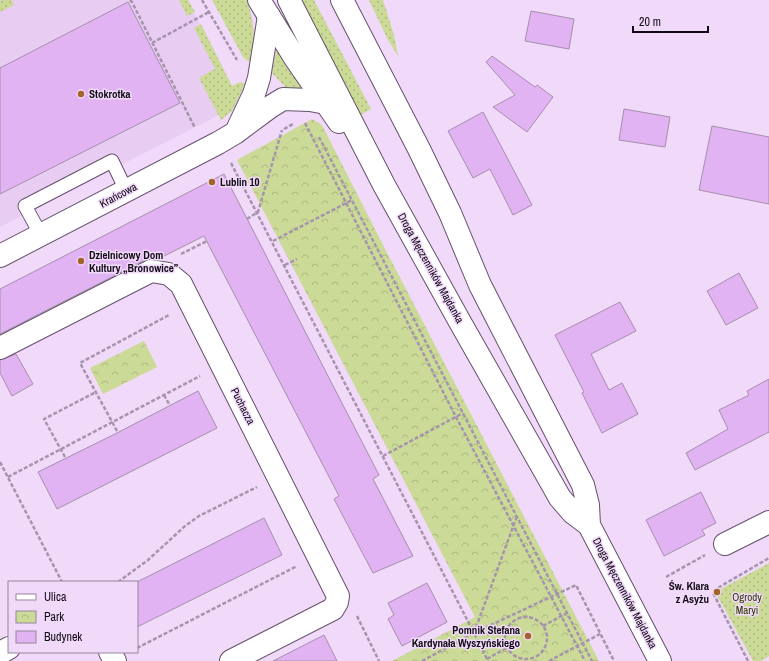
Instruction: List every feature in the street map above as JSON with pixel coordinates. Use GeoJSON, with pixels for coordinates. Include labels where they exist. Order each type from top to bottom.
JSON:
{"type":"FeatureCollection","features":[{"type":"Feature","properties":{"kind":"street","name":"Droga Męczenników Majdanka"},"geometry":{"type":"LineString","coordinates":[[288,0],[384,185],[560,498],[573,513],[589,525]]}},
{"type":"Feature","properties":{"kind":"street","name":"Droga Męczenników Majdanka"},"geometry":{"type":"LineString","coordinates":[[342,0],[447,206],[480,285],[496,318],[583,485],[588,505],[589,525],[660,661]]}},
{"type":"Feature","properties":{"kind":"street"},"geometry":{"type":"LineString","coordinates":[[264,8],[295,58],[384,185]]}},
{"type":"Feature","properties":{"kind":"street"},"geometry":{"type":"LineString","coordinates":[[235,133],[248,108],[259,78],[264,8]]}},
{"type":"Feature","properties":{"kind":"street","name":"Krańcowa"},"geometry":{"type":"LineString","coordinates":[[0,256],[235,133],[283,99],[310,100],[326,103]]}},
{"type":"Feature","properties":{"kind":"street","name":"Puchacza"},"geometry":{"type":"LineString","coordinates":[[0,348],[151,271],[168,274],[181,284],[338,596],[337,602],[333,609],[231,661]]}},
{"type":"Feature","properties":{"kind":"street"},"geometry":{"type":"LineString","coordinates":[[725,544],[769,522]]}},
{"type":"Feature","properties":{"kind":"lane"},"geometry":{"type":"LineString","coordinates":[[41,235],[25,206],[32,202],[112,161],[126,190]]}},
{"type":"Feature","properties":{"kind":"path"},"geometry":{"type":"LineString","coordinates":[[130,0],[193,122]]}},
{"type":"Feature","properties":{"kind":"path"},"geometry":{"type":"LineString","coordinates":[[202,0],[238,63]]}},
{"type":"Feature","properties":{"kind":"path"},"geometry":{"type":"LineString","coordinates":[[152,43],[209,12]]}},
{"type":"Feature","properties":{"kind":"path"},"geometry":{"type":"LineString","coordinates":[[303,119],[456,417],[585,661]]}},
{"type":"Feature","properties":{"kind":"path"},"geometry":{"type":"LineString","coordinates":[[247,218],[258,212],[282,130]]}},
{"type":"Feature","properties":{"kind":"path"},"geometry":{"type":"LineString","coordinates":[[319,137],[592,661]]}},
{"type":"Feature","properties":{"kind":"path"},"geometry":{"type":"LineString","coordinates":[[229,157],[488,660],[508,647]]}},
{"type":"Feature","properties":{"kind":"path"},"geometry":{"type":"LineString","coordinates":[[273,241],[352,200]]}},
{"type":"Feature","properties":{"kind":"path"},"geometry":{"type":"LineString","coordinates":[[285,265],[297,259]]}},
{"type":"Feature","properties":{"kind":"path"},"geometry":{"type":"LineString","coordinates":[[117,431],[80,363],[191,304]]}},
{"type":"Feature","properties":{"kind":"path"},"geometry":{"type":"LineString","coordinates":[[8,477],[164,394],[222,365]]}},
{"type":"Feature","properties":{"kind":"path"},"geometry":{"type":"LineString","coordinates":[[65,457],[44,419],[96,392]]}},
{"type":"Feature","properties":{"kind":"path"},"geometry":{"type":"LineString","coordinates":[[164,394],[169,404]]}},
{"type":"Feature","properties":{"kind":"path"},"geometry":{"type":"LineString","coordinates":[[383,456],[463,413]]}},
{"type":"Feature","properties":{"kind":"path"},"geometry":{"type":"LineString","coordinates":[[0,462],[61,581]]}},
{"type":"Feature","properties":{"kind":"path"},"geometry":{"type":"LineString","coordinates":[[119,581],[148,560],[185,526],[199,516],[278,476]]}},
{"type":"Feature","properties":{"kind":"path"},"geometry":{"type":"LineString","coordinates":[[474,633],[517,516]]}},
{"type":"Feature","properties":{"kind":"path"},"geometry":{"type":"LineString","coordinates":[[666,577],[725,544]]}},
{"type":"Feature","properties":{"kind":"path"},"geometry":{"type":"LineString","coordinates":[[138,647],[318,555]]}},
{"type":"Feature","properties":{"kind":"path"},"geometry":{"type":"LineString","coordinates":[[748,661],[713,593],[716,589],[769,558]]}},
{"type":"Feature","properties":{"kind":"path"},"geometry":{"type":"LineString","coordinates":[[422,661],[474,633],[576,586],[614,661]]}},
{"type":"Feature","properties":{"kind":"path"},"geometry":{"type":"LineString","coordinates":[[543,626],[567,613]]}},
{"type":"Feature","properties":{"kind":"path"},"geometry":{"type":"LineString","coordinates":[[526,617],[539,621],[543,626],[546,632],[546,646],[537,656],[524,659],[512,653],[506,641],[506,634],[513,622],[526,617]]}},
{"type":"Feature","properties":{"kind":"path"},"geometry":{"type":"LineString","coordinates":[[549,661],[600,634]]}},
{"type":"Feature","properties":{"kind":"shaded area"},"geometry":{"type":"Polygon","coordinates":[[[188,0],[240,104],[0,227],[0,1],[188,0]]]}},
{"type":"Feature","properties":{"kind":"green space"},"geometry":{"type":"Polygon","coordinates":[[[12,0],[14,5],[0,12],[0,1],[12,0]]]}},
{"type":"Feature","properties":{"kind":"green space"},"geometry":{"type":"Polygon","coordinates":[[[179,0],[188,0],[195,12],[187,16],[179,0]]]}},
{"type":"Feature","properties":{"kind":"green space"},"geometry":{"type":"Polygon","coordinates":[[[212,0],[247,0],[252,17],[254,32],[253,65],[243,57],[212,0]]]}},
{"type":"Feature","properties":{"kind":"green space"},"geometry":{"type":"Polygon","coordinates":[[[301,0],[314,0],[371,109],[360,115],[301,0]]]}},
{"type":"Feature","properties":{"kind":"green space"},"geometry":{"type":"Polygon","coordinates":[[[369,0],[383,0],[394,35],[398,56],[387,38],[369,0]]]}},
{"type":"Feature","properties":{"kind":"green space"},"geometry":{"type":"Polygon","coordinates":[[[201,24],[232,86],[240,82],[245,84],[232,111],[221,120],[199,78],[215,69],[194,28],[201,24]]]}},
{"type":"Feature","properties":{"kind":"green space"},"geometry":{"type":"Polygon","coordinates":[[[277,46],[303,88],[288,90],[272,73],[277,46]]]}},
{"type":"Feature","properties":{"kind":"green space"},"geometry":{"type":"Polygon","coordinates":[[[312,119],[322,125],[599,661],[392,661],[475,617],[237,160],[312,119]]]}},
{"type":"Feature","properties":{"kind":"green space"},"geometry":{"type":"Polygon","coordinates":[[[144,341],[157,367],[103,394],[90,368],[144,341]]]}},
{"type":"Feature","properties":{"kind":"green space","name":"Ogrody Maryi"},"geometry":{"type":"Polygon","coordinates":[[[769,563],[769,656],[761,661],[753,661],[718,597],[719,590],[769,563]]]}},
{"type":"Feature","properties":{"kind":"building"},"geometry":{"type":"Polygon","coordinates":[[[128,2],[180,103],[0,194],[0,68],[128,2]]]}},
{"type":"Feature","properties":{"kind":"building"},"geometry":{"type":"Polygon","coordinates":[[[531,11],[574,19],[569,49],[525,41],[531,11]]]}},
{"type":"Feature","properties":{"kind":"building"},"geometry":{"type":"Polygon","coordinates":[[[492,56],[535,87],[537,85],[553,97],[527,132],[493,107],[515,95],[486,62],[492,56]]]}},
{"type":"Feature","properties":{"kind":"building"},"geometry":{"type":"Polygon","coordinates":[[[624,109],[670,117],[665,147],[619,140],[624,109]]]}},
{"type":"Feature","properties":{"kind":"building"},"geometry":{"type":"Polygon","coordinates":[[[483,112],[532,205],[513,215],[490,169],[473,178],[448,131],[483,112]]]}},
{"type":"Feature","properties":{"kind":"building"},"geometry":{"type":"Polygon","coordinates":[[[712,126],[769,137],[769,204],[699,190],[712,126]]]}},
{"type":"Feature","properties":{"kind":"building"},"geometry":{"type":"Polygon","coordinates":[[[224,174],[379,475],[373,479],[413,556],[373,573],[334,499],[339,496],[204,236],[158,259],[145,260],[0,334],[0,289],[224,174]]]}},
{"type":"Feature","properties":{"kind":"building"},"geometry":{"type":"Polygon","coordinates":[[[739,273],[758,308],[726,325],[707,291],[739,273]]]}},
{"type":"Feature","properties":{"kind":"building"},"geometry":{"type":"Polygon","coordinates":[[[620,302],[636,331],[591,354],[609,390],[622,383],[638,414],[602,433],[582,393],[584,392],[555,335],[620,302]]]}},
{"type":"Feature","properties":{"kind":"building"},"geometry":{"type":"Polygon","coordinates":[[[16,354],[33,384],[12,396],[0,373],[0,360],[16,354]]]}},
{"type":"Feature","properties":{"kind":"building"},"geometry":{"type":"Polygon","coordinates":[[[769,379],[769,432],[695,470],[686,453],[728,429],[719,410],[749,395],[747,391],[769,379]]]}},
{"type":"Feature","properties":{"kind":"building"},"geometry":{"type":"Polygon","coordinates":[[[198,391],[217,428],[57,509],[38,472],[198,391]]]}},
{"type":"Feature","properties":{"kind":"building"},"geometry":{"type":"Polygon","coordinates":[[[701,492],[716,523],[702,530],[705,535],[664,556],[646,520],[701,492]]]}},
{"type":"Feature","properties":{"kind":"building"},"geometry":{"type":"Polygon","coordinates":[[[264,518],[282,555],[138,627],[138,581],[264,518]]]}},
{"type":"Feature","properties":{"kind":"building"},"geometry":{"type":"Polygon","coordinates":[[[427,583],[447,622],[402,646],[388,619],[394,615],[388,603],[427,583]]]}},
{"type":"Feature","properties":{"kind":"building"},"geometry":{"type":"Polygon","coordinates":[[[324,635],[337,661],[273,661],[324,635]]]}},
{"type":"Feature","properties":{"kind":"place","name":"Stokrotka"},"geometry":{"type":"Point","coordinates":[81,94]}},
{"type":"Feature","properties":{"kind":"place","name":"Lublin 10"},"geometry":{"type":"Point","coordinates":[212,182]}},
{"type":"Feature","properties":{"kind":"place","name":"Dzielnicowy Dom Kultury „Bronowice”"},"geometry":{"type":"Point","coordinates":[81,261]}},
{"type":"Feature","properties":{"kind":"place","name":"Św. Klara z Asyżu"},"geometry":{"type":"Point","coordinates":[717,592]}},
{"type":"Feature","properties":{"kind":"place","name":"Pomnik Stefana Kardynała Wyszyńskiego"},"geometry":{"type":"Point","coordinates":[528,636]}}]}
